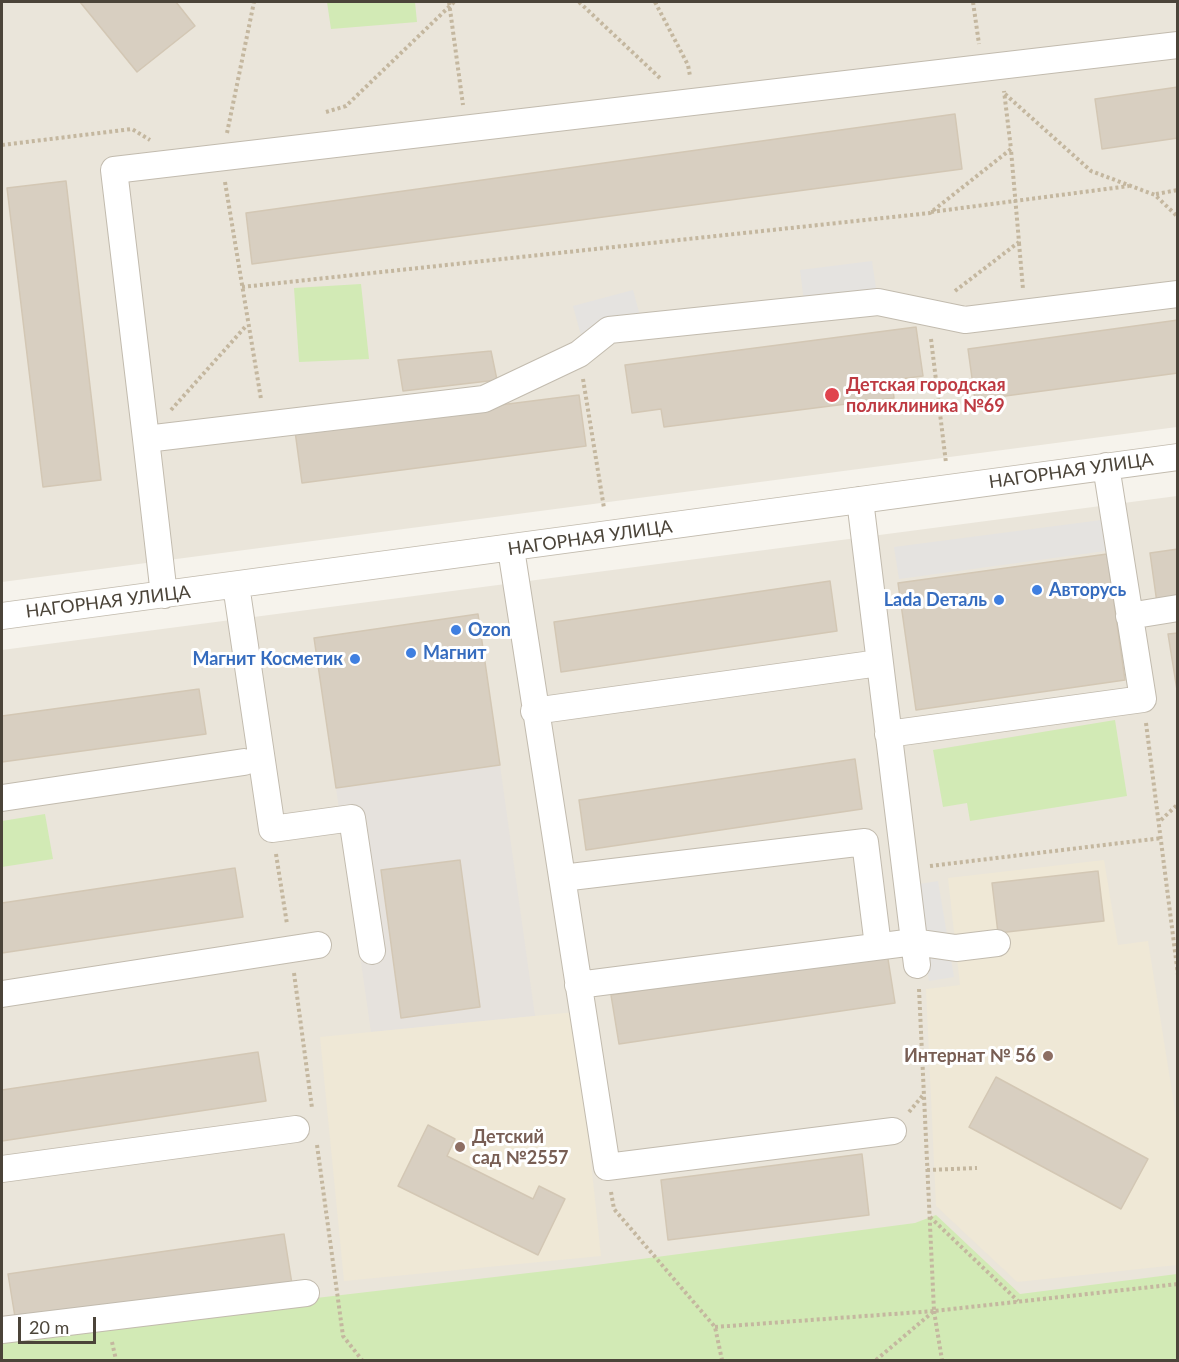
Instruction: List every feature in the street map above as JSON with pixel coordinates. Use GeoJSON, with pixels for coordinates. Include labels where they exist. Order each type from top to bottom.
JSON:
{"type":"FeatureCollection","features":[{"type":"Feature","properties":{"kind":"street"},"geometry":{"type":"LineString","coordinates":[[164,595],[114,170],[1178,45]]}},
{"type":"Feature","properties":{"kind":"street"},"geometry":{"type":"LineString","coordinates":[[146,439],[484,399],[579,354],[609,330],[878,302],[965,320],[1178,294]]}},
{"type":"Feature","properties":{"kind":"street","name":"НАГОРНАЯ УЛИЦА"},"geometry":{"type":"LineString","coordinates":[[2,616],[609,536],[1178,457]]}},
{"type":"Feature","properties":{"kind":"street"},"geometry":{"type":"LineString","coordinates":[[888,734],[1143,699],[1106,466]]}},
{"type":"Feature","properties":{"kind":"street"},"geometry":{"type":"LineString","coordinates":[[860,500],[916,953]]}},
{"type":"Feature","properties":{"kind":"street"},"geometry":{"type":"LineString","coordinates":[[511,549],[534,711],[607,1167],[893,1131]]}},
{"type":"Feature","properties":{"kind":"street"},"geometry":{"type":"LineString","coordinates":[[236,585],[272,829],[352,818],[372,951]]}},
{"type":"Feature","properties":{"kind":"street"},"geometry":{"type":"LineString","coordinates":[[1129,616],[1178,608]]}},
{"type":"Feature","properties":{"kind":"street"},"geometry":{"type":"LineString","coordinates":[[534,711],[879,663]]}},
{"type":"Feature","properties":{"kind":"street"},"geometry":{"type":"LineString","coordinates":[[2,798],[244,762]]}},
{"type":"Feature","properties":{"kind":"street"},"geometry":{"type":"LineString","coordinates":[[562,878],[866,842],[878,946]]}},
{"type":"Feature","properties":{"kind":"street"},"geometry":{"type":"LineString","coordinates":[[578,985],[878,946],[916,953],[997,943]]}},
{"type":"Feature","properties":{"kind":"street"},"geometry":{"type":"LineString","coordinates":[[2,994],[318,945]]}},
{"type":"Feature","properties":{"kind":"street"},"geometry":{"type":"LineString","coordinates":[[2,1169],[305,1127]]}},
{"type":"Feature","properties":{"kind":"street"},"geometry":{"type":"LineString","coordinates":[[2,1329],[306,1293]]}},
{"type":"Feature","properties":{"kind":"path"},"geometry":{"type":"LineString","coordinates":[[254,2],[222,159],[247,326],[266,425]]}},
{"type":"Feature","properties":{"kind":"path"},"geometry":{"type":"LineString","coordinates":[[326,112],[346,106],[449,4],[454,2]]}},
{"type":"Feature","properties":{"kind":"path"},"geometry":{"type":"LineString","coordinates":[[579,2],[689,103]]}},
{"type":"Feature","properties":{"kind":"path"},"geometry":{"type":"LineString","coordinates":[[655,2],[688,64],[689,103]]}},
{"type":"Feature","properties":{"kind":"path"},"geometry":{"type":"LineString","coordinates":[[930,213],[1011,149],[1004,93],[991,67],[973,2]]}},
{"type":"Feature","properties":{"kind":"path"},"geometry":{"type":"LineString","coordinates":[[449,4],[467,130]]}},
{"type":"Feature","properties":{"kind":"path"},"geometry":{"type":"LineString","coordinates":[[1004,93],[1092,171],[1155,195],[1178,217]]}},
{"type":"Feature","properties":{"kind":"path"},"geometry":{"type":"LineString","coordinates":[[2,145],[132,129],[151,141]]}},
{"type":"Feature","properties":{"kind":"path"},"geometry":{"type":"LineString","coordinates":[[242,287],[930,213],[1131,186]]}},
{"type":"Feature","properties":{"kind":"path"},"geometry":{"type":"LineString","coordinates":[[1155,195],[1178,190]]}},
{"type":"Feature","properties":{"kind":"path"},"geometry":{"type":"LineString","coordinates":[[1019,242],[1025,312]]}},
{"type":"Feature","properties":{"kind":"path"},"geometry":{"type":"LineString","coordinates":[[146,439],[247,326]]}},
{"type":"Feature","properties":{"kind":"path"},"geometry":{"type":"LineString","coordinates":[[579,354],[609,536]]}},
{"type":"Feature","properties":{"kind":"path"},"geometry":{"type":"LineString","coordinates":[[1143,699],[1178,975]]}},
{"type":"Feature","properties":{"kind":"path"},"geometry":{"type":"LineString","coordinates":[[1160,820],[1178,804]]}},
{"type":"Feature","properties":{"kind":"path"},"geometry":{"type":"LineString","coordinates":[[272,829],[290,949],[305,1127],[343,1336],[362,1360]]}},
{"type":"Feature","properties":{"kind":"path"},"geometry":{"type":"LineString","coordinates":[[904,869],[1162,838]]}},
{"type":"Feature","properties":{"kind":"path"},"geometry":{"type":"LineString","coordinates":[[1170,905],[1178,904]]}},
{"type":"Feature","properties":{"kind":"path"},"geometry":{"type":"LineString","coordinates":[[920,1019],[934,1311],[942,1360]]}},
{"type":"Feature","properties":{"kind":"path"},"geometry":{"type":"LineString","coordinates":[[607,1167],[614,1209],[715,1327],[722,1360]]}},
{"type":"Feature","properties":{"kind":"path"},"geometry":{"type":"LineString","coordinates":[[927,1170],[977,1168]]}},
{"type":"Feature","properties":{"kind":"path"},"geometry":{"type":"LineString","coordinates":[[930,1217],[1018,1301]]}},
{"type":"Feature","properties":{"kind":"path"},"geometry":{"type":"LineString","coordinates":[[715,1327],[934,1311],[1178,1284]]}},
{"type":"Feature","properties":{"kind":"path"},"geometry":{"type":"LineString","coordinates":[[876,1360],[934,1311]]}},
{"type":"Feature","properties":{"kind":"shaded area"},"geometry":{"type":"Polygon","coordinates":[[[2,2],[1177,2],[1177,427],[2,582],[2,2]]]}},
{"type":"Feature","properties":{"kind":"shaded area"},"geometry":{"type":"Polygon","coordinates":[[[872,261],[878,302],[805,310],[800,270],[872,261]]]}},
{"type":"Feature","properties":{"kind":"shaded area"},"geometry":{"type":"Polygon","coordinates":[[[633,290],[643,327],[585,350],[573,306],[633,290]]]}},
{"type":"Feature","properties":{"kind":"shaded area"},"geometry":{"type":"Polygon","coordinates":[[[1177,496],[1177,1360],[2,1332],[2,650],[1177,496]]]}},
{"type":"Feature","properties":{"kind":"shaded area"},"geometry":{"type":"Polygon","coordinates":[[[1109,519],[1113,550],[899,579],[894,547],[1109,519]]]}},
{"type":"Feature","properties":{"kind":"shaded area"},"geometry":{"type":"Polygon","coordinates":[[[500,765],[535,1016],[371,1032],[336,788],[500,765]]]}},
{"type":"Feature","properties":{"kind":"shaded area","name":"Интернат № 56"},"geometry":{"type":"Polygon","coordinates":[[[1104,860],[1118,945],[1148,941],[1177,1123],[1177,1265],[1017,1282],[936,1206],[926,989],[960,985],[948,878],[1104,860]]]}},
{"type":"Feature","properties":{"kind":"shaded area"},"geometry":{"type":"Polygon","coordinates":[[[938,881],[954,977],[929,981],[913,885],[938,881]]]}},
{"type":"Feature","properties":{"kind":"shaded area","name":"Детский сад №2557"},"geometry":{"type":"Polygon","coordinates":[[[575,1012],[601,1256],[344,1281],[320,1037],[575,1012]]]}},
{"type":"Feature","properties":{"kind":"green space"},"geometry":{"type":"Polygon","coordinates":[[[327,2],[415,2],[417,22],[331,29],[327,2]]]}},
{"type":"Feature","properties":{"kind":"green space"},"geometry":{"type":"Polygon","coordinates":[[[361,284],[369,359],[299,362],[294,288],[361,284]]]}},
{"type":"Feature","properties":{"kind":"green space"},"geometry":{"type":"Polygon","coordinates":[[[1115,720],[1127,796],[970,821],[967,803],[943,807],[933,750],[1115,720]]]}},
{"type":"Feature","properties":{"kind":"green space"},"geometry":{"type":"Polygon","coordinates":[[[45,814],[53,859],[2,867],[2,821],[45,814]]]}},
{"type":"Feature","properties":{"kind":"green space"},"geometry":{"type":"Polygon","coordinates":[[[936,1215],[1020,1294],[1177,1274],[1177,1360],[2,1360],[2,1335],[588,1266],[915,1223],[936,1215]]]}},
{"type":"Feature","properties":{"kind":"building"},"geometry":{"type":"Polygon","coordinates":[[[80,2],[176,2],[195,26],[137,72],[80,2]]]}},
{"type":"Feature","properties":{"kind":"building"},"geometry":{"type":"Polygon","coordinates":[[[1178,87],[1178,138],[1102,149],[1095,99],[1178,87]]]}},
{"type":"Feature","properties":{"kind":"building"},"geometry":{"type":"Polygon","coordinates":[[[955,114],[962,169],[252,264],[246,213],[955,114]]]}},
{"type":"Feature","properties":{"kind":"building"},"geometry":{"type":"Polygon","coordinates":[[[66,181],[101,480],[43,487],[7,188],[66,181]]]}},
{"type":"Feature","properties":{"kind":"building"},"geometry":{"type":"Polygon","coordinates":[[[1178,320],[1178,373],[975,400],[968,349],[1178,320]]]}},
{"type":"Feature","properties":{"kind":"building"},"geometry":{"type":"Polygon","coordinates":[[[916,327],[923,376],[892,380],[894,398],[664,427],[661,409],[632,413],[625,365],[916,327]]]}},
{"type":"Feature","properties":{"kind":"building"},"geometry":{"type":"Polygon","coordinates":[[[491,351],[497,380],[403,391],[398,360],[491,351]]]}},
{"type":"Feature","properties":{"kind":"building"},"geometry":{"type":"Polygon","coordinates":[[[579,395],[586,446],[302,483],[295,431],[579,395]]]}},
{"type":"Feature","properties":{"kind":"building"},"geometry":{"type":"Polygon","coordinates":[[[1178,549],[1178,600],[1157,603],[1150,553],[1178,549]]]}},
{"type":"Feature","properties":{"kind":"building"},"geometry":{"type":"Polygon","coordinates":[[[1107,554],[1125,680],[916,710],[898,583],[1107,554]]]}},
{"type":"Feature","properties":{"kind":"building"},"geometry":{"type":"Polygon","coordinates":[[[830,581],[837,631],[561,672],[554,622],[830,581]]]}},
{"type":"Feature","properties":{"kind":"building"},"geometry":{"type":"Polygon","coordinates":[[[478,614],[500,765],[336,788],[314,638],[478,614]]]}},
{"type":"Feature","properties":{"kind":"building"},"geometry":{"type":"Polygon","coordinates":[[[1178,633],[1178,690],[1177,690],[1168,634],[1178,633]]]}},
{"type":"Feature","properties":{"kind":"building"},"geometry":{"type":"Polygon","coordinates":[[[199,689],[206,734],[2,762],[2,716],[199,689]]]}},
{"type":"Feature","properties":{"kind":"building"},"geometry":{"type":"Polygon","coordinates":[[[855,759],[862,809],[586,850],[579,800],[855,759]]]}},
{"type":"Feature","properties":{"kind":"building"},"geometry":{"type":"Polygon","coordinates":[[[460,860],[480,1007],[401,1018],[381,870],[460,860]]]}},
{"type":"Feature","properties":{"kind":"building"},"geometry":{"type":"Polygon","coordinates":[[[235,868],[243,917],[2,953],[2,903],[235,868]]]}},
{"type":"Feature","properties":{"kind":"building"},"geometry":{"type":"Polygon","coordinates":[[[1098,871],[1104,921],[998,933],[992,883],[1098,871]]]}},
{"type":"Feature","properties":{"kind":"building"},"geometry":{"type":"Polygon","coordinates":[[[887,953],[895,1003],[619,1044],[611,995],[887,953]]]}},
{"type":"Feature","properties":{"kind":"building"},"geometry":{"type":"Polygon","coordinates":[[[258,1052],[266,1101],[2,1141],[2,1090],[258,1052]]]}},
{"type":"Feature","properties":{"kind":"building"},"geometry":{"type":"Polygon","coordinates":[[[996,1077],[1148,1159],[1121,1209],[969,1127],[996,1077]]]}},
{"type":"Feature","properties":{"kind":"building"},"geometry":{"type":"Polygon","coordinates":[[[428,1125],[455,1139],[447,1156],[533,1199],[539,1186],[565,1199],[538,1255],[398,1186],[428,1125]]]}},
{"type":"Feature","properties":{"kind":"building"},"geometry":{"type":"Polygon","coordinates":[[[862,1154],[869,1215],[668,1240],[661,1180],[862,1154]]]}},
{"type":"Feature","properties":{"kind":"building"},"geometry":{"type":"Polygon","coordinates":[[[284,1234],[292,1284],[16,1323],[8,1274],[284,1234]]]}},
{"type":"Feature","properties":{"kind":"place","name":"Детская городская поликлиника №69"},"geometry":{"type":"Point","coordinates":[832,395]}},
{"type":"Feature","properties":{"kind":"place","name":"Авторусь"},"geometry":{"type":"Point","coordinates":[1037,590]}},
{"type":"Feature","properties":{"kind":"place","name":"Lada Dеталь"},"geometry":{"type":"Point","coordinates":[999,600]}},
{"type":"Feature","properties":{"kind":"place","name":"Ozon"},"geometry":{"type":"Point","coordinates":[456,630]}},
{"type":"Feature","properties":{"kind":"place","name":"Магнит"},"geometry":{"type":"Point","coordinates":[411,653]}},
{"type":"Feature","properties":{"kind":"place","name":"Магнит Косметик"},"geometry":{"type":"Point","coordinates":[355,659]}},
{"type":"Feature","properties":{"kind":"place","name":"Интернат № 56"},"geometry":{"type":"Point","coordinates":[1048,1056]}},
{"type":"Feature","properties":{"kind":"place","name":"Детский сад №2557"},"geometry":{"type":"Point","coordinates":[460,1147]}}]}
